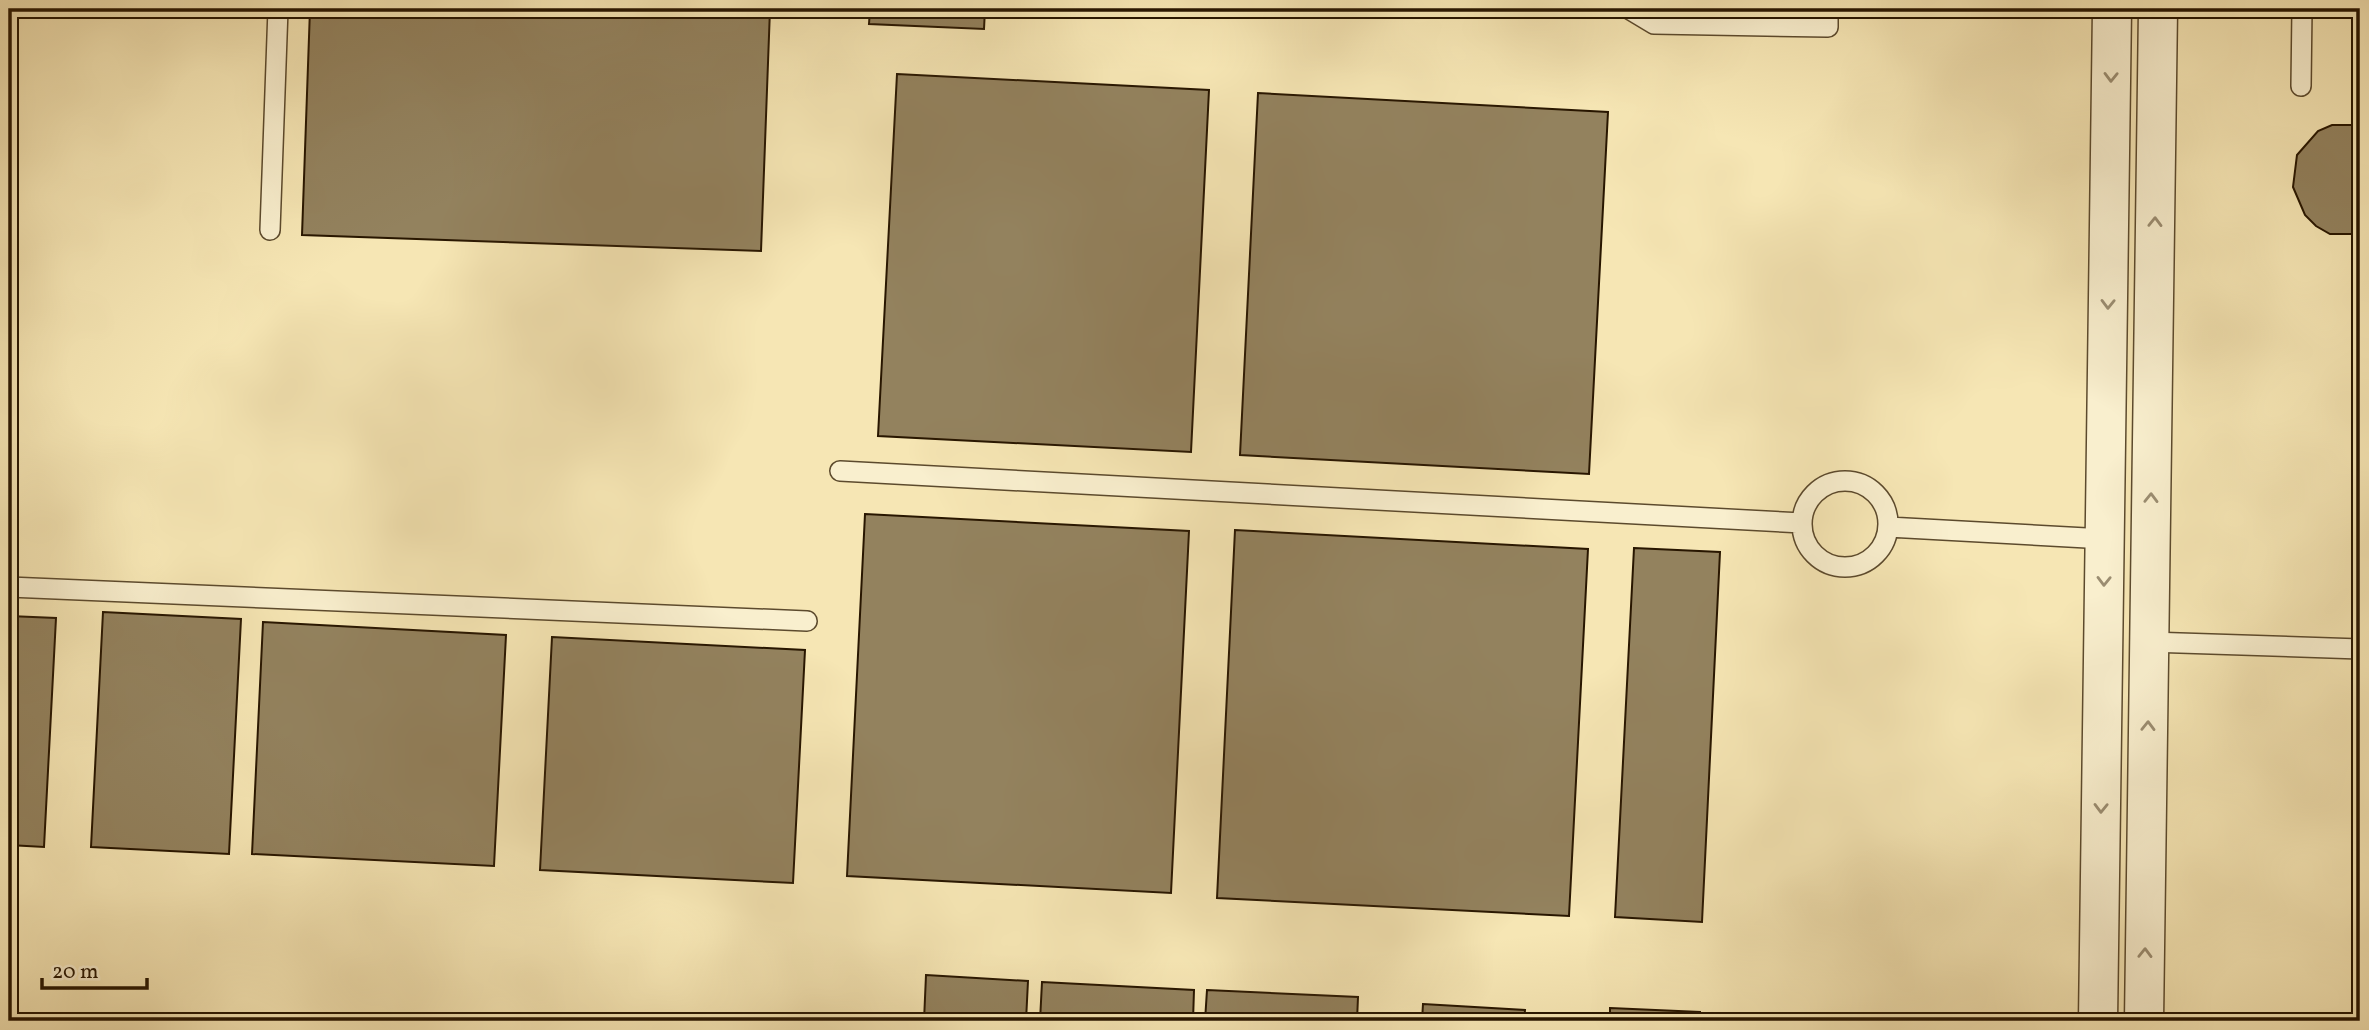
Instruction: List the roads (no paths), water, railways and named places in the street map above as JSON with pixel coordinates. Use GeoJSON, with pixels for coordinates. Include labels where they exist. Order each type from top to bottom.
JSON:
{"type":"FeatureCollection","features":[{"type":"Feature","properties":{"kind":"street"},"geometry":{"type":"LineString","coordinates":[[2098,1021],[2112,9]]}},
{"type":"Feature","properties":{"kind":"street"},"geometry":{"type":"LineString","coordinates":[[2144,1021],[2158,9]]}},
{"type":"Feature","properties":{"kind":"lane"},"geometry":{"type":"LineString","coordinates":[[270,230],[278,9]]}},
{"type":"Feature","properties":{"kind":"lane"},"geometry":{"type":"LineString","coordinates":[[1629,9],[1654,24],[1828,27],[1828,9]]}},
{"type":"Feature","properties":{"kind":"lane"},"geometry":{"type":"LineString","coordinates":[[2301,86],[2302,9]]}},
{"type":"Feature","properties":{"kind":"lane"},"geometry":{"type":"LineString","coordinates":[[840,471],[1802,523]]}},
{"type":"Feature","properties":{"kind":"lane"},"geometry":{"type":"LineString","coordinates":[[1843,481],[1871,489],[1882,500],[1888,527],[1884,542],[1876,555],[1864,564],[1849,567],[1834,566],[1821,560],[1810,549],[1802,523],[1806,505],[1815,493],[1828,484],[1843,481]]}},
{"type":"Feature","properties":{"kind":"lane"},"geometry":{"type":"LineString","coordinates":[[1888,527],[2105,538]]}},
{"type":"Feature","properties":{"kind":"lane"},"geometry":{"type":"LineString","coordinates":[[9,587],[807,621]]}},
{"type":"Feature","properties":{"kind":"lane"},"geometry":{"type":"LineString","coordinates":[[2149,642],[2360,649]]}}]}
